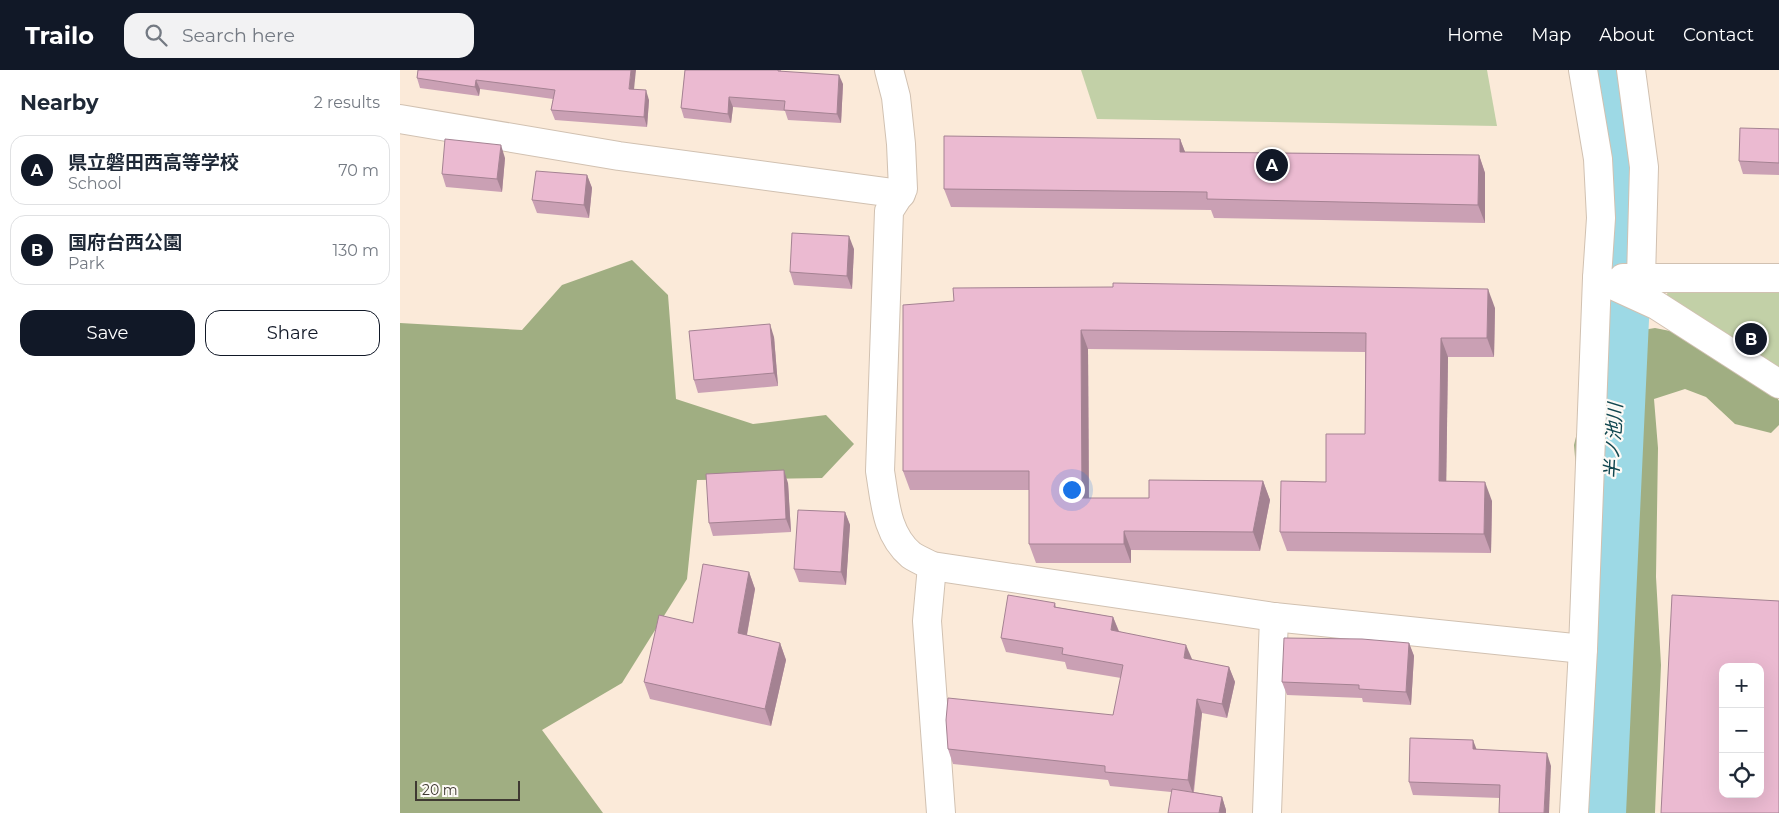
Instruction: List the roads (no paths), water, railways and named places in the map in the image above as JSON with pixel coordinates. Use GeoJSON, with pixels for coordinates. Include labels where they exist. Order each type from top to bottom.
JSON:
{"type":"FeatureCollection","features":[{"type":"Feature","properties":{"kind":"street"},"geometry":{"type":"LineString","coordinates":[[889,70],[896,97],[903,189],[902,194],[890,212],[880,471],[886,512],[896,539],[912,556],[932,566],[1274,617],[1583,649]]}},
{"type":"Feature","properties":{"kind":"street"},"geometry":{"type":"LineString","coordinates":[[1574,813],[1583,649],[1601,218],[1598,159],[1583,70]]}},
{"type":"Feature","properties":{"kind":"street"},"geometry":{"type":"LineString","coordinates":[[1631,70],[1644,167],[1641,278]]}},
{"type":"Feature","properties":{"kind":"street"},"geometry":{"type":"LineString","coordinates":[[400,119],[619,156],[902,194]]}},
{"type":"Feature","properties":{"kind":"street"},"geometry":{"type":"LineString","coordinates":[[1597,278],[1779,278]]}},
{"type":"Feature","properties":{"kind":"street"},"geometry":{"type":"LineString","coordinates":[[1597,278],[1656,305],[1779,384]]}},
{"type":"Feature","properties":{"kind":"street"},"geometry":{"type":"LineString","coordinates":[[932,566],[926,621],[941,813]]}},
{"type":"Feature","properties":{"kind":"street"},"geometry":{"type":"LineString","coordinates":[[1267,813],[1274,617]]}},
{"type":"Feature","properties":{"kind":"waterway","name":"半ノ池川"},"geometry":{"type":"LineString","coordinates":[[1595,813],[1623,212],[1620,146],[1603,70]]}},
{"type":"Feature","properties":{"kind":"place","name":"県立磐田西高等学校"},"geometry":{"type":"Point","coordinates":[1272,165]}},
{"type":"Feature","properties":{"kind":"place","name":"国府台西公園"},"geometry":{"type":"Point","coordinates":[1751,339]}}]}
